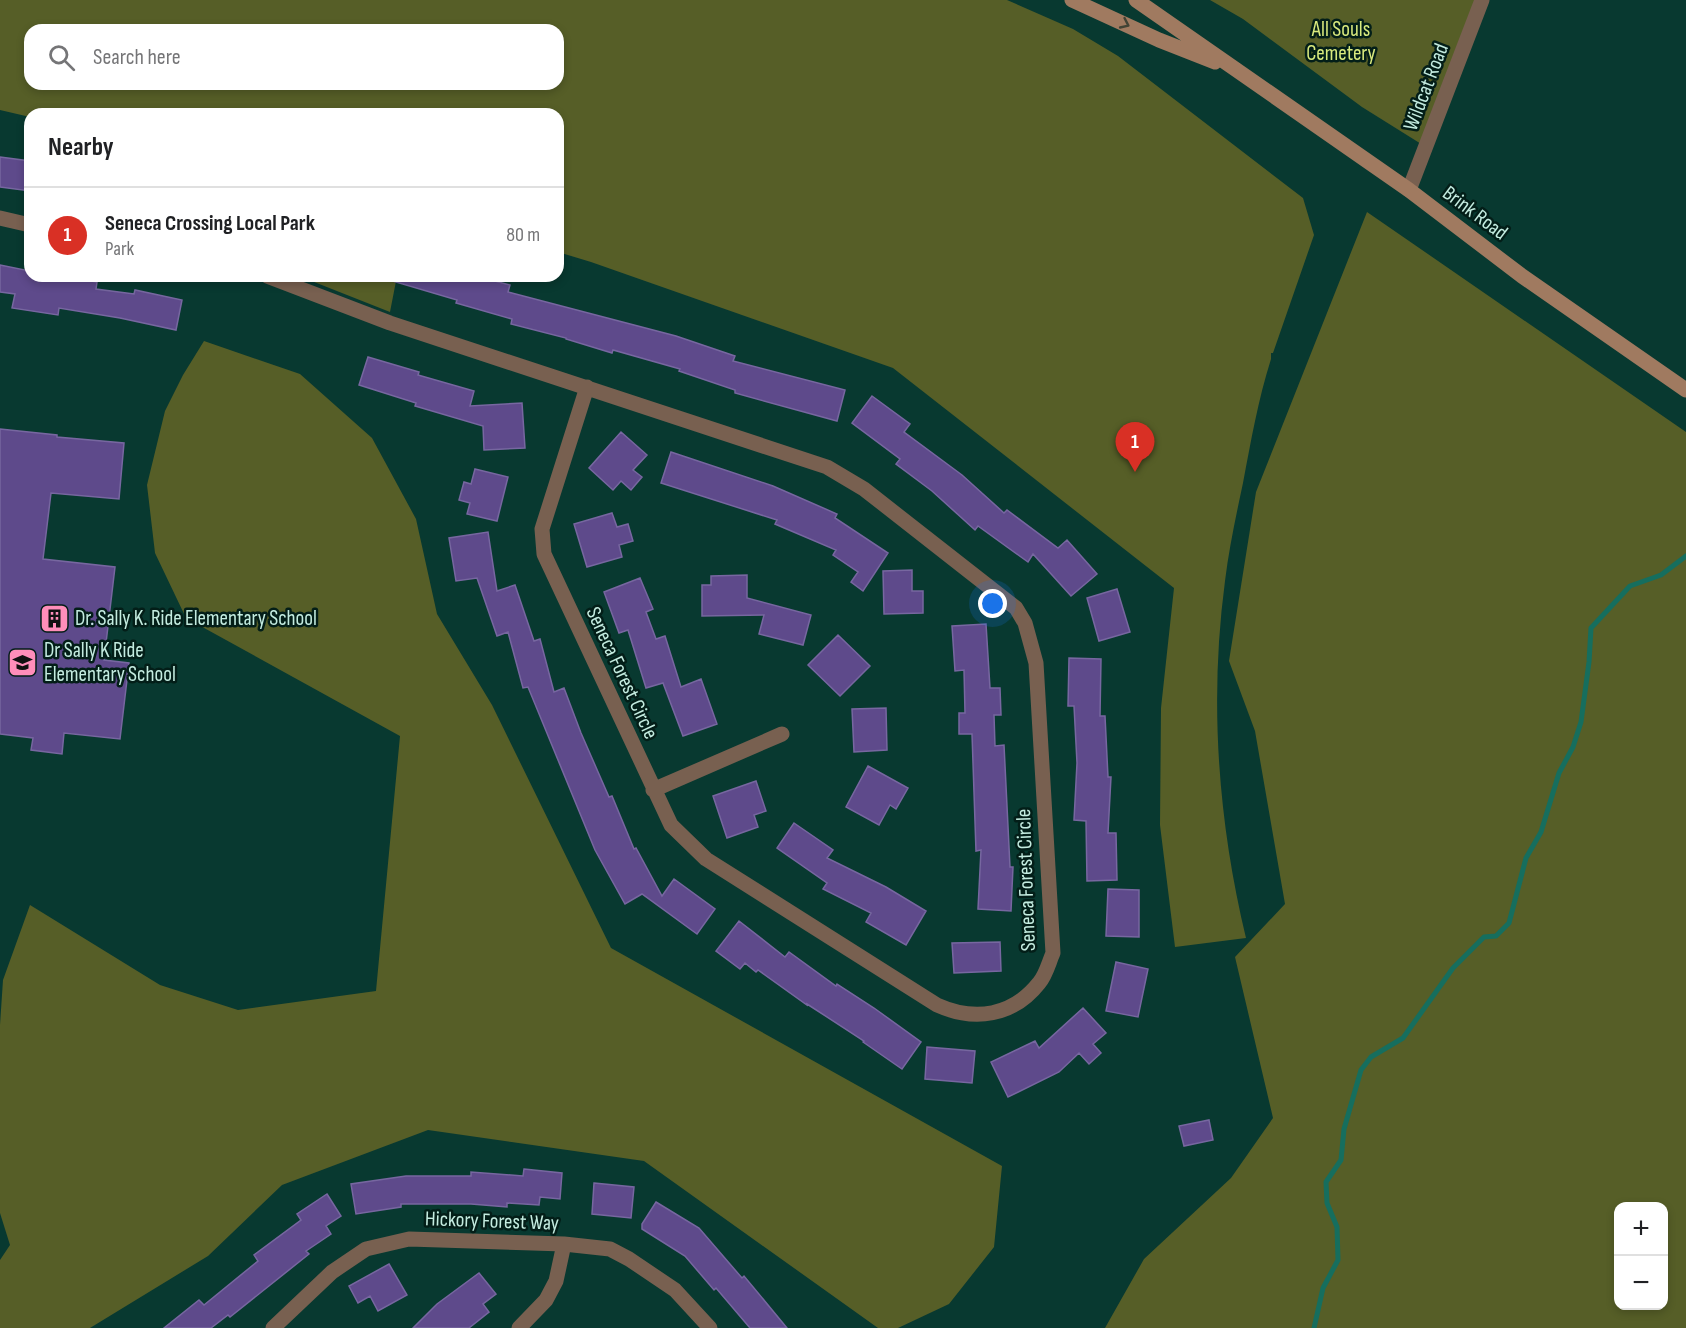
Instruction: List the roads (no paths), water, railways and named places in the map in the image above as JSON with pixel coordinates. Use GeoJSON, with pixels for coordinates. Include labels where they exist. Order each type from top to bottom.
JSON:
{"type":"FeatureCollection","features":[{"type":"Feature","properties":{"kind":"main road","name":"Brink Road"},"geometry":{"type":"LineString","coordinates":[[1072,0],[1159,40],[1238,70]]}},
{"type":"Feature","properties":{"kind":"main road","name":"Brink Road"},"geometry":{"type":"LineString","coordinates":[[1136,0],[1409,190],[1522,276],[1686,390]]}},
{"type":"Feature","properties":{"kind":"street","name":"Wildcat Road"},"geometry":{"type":"LineString","coordinates":[[1409,190],[1482,0]]}},
{"type":"Feature","properties":{"kind":"street"},"geometry":{"type":"LineString","coordinates":[[0,218],[24,224]]}},
{"type":"Feature","properties":{"kind":"street","name":"Seneca Forest Circle"},"geometry":{"type":"LineString","coordinates":[[283,282],[390,323],[587,387],[827,467],[864,489],[1016,608],[1025,623],[1036,663],[1053,953],[1041,982],[1017,1005],[985,1015],[952,1011],[937,1005],[706,859],[670,825],[544,554],[542,529],[587,387]]}},
{"type":"Feature","properties":{"kind":"street"},"geometry":{"type":"LineString","coordinates":[[653,789],[782,734]]}},
{"type":"Feature","properties":{"kind":"street","name":"Hickory Forest Way"},"geometry":{"type":"LineString","coordinates":[[273,1328],[332,1272],[366,1249],[409,1239],[564,1244],[610,1249],[675,1290],[710,1328]]}},
{"type":"Feature","properties":{"kind":"street"},"geometry":{"type":"LineString","coordinates":[[519,1328],[546,1300],[556,1281],[564,1244]]}},
{"type":"Feature","properties":{"kind":"waterway"},"geometry":{"type":"LineString","coordinates":[[1314,1328],[1323,1288],[1338,1260],[1337,1227],[1327,1203],[1326,1182],[1341,1160],[1344,1129],[1361,1070],[1371,1057],[1403,1038],[1453,968],[1484,937],[1496,936],[1509,923],[1526,858],[1541,832],[1559,773],[1573,747],[1581,722],[1591,628],[1630,586],[1661,575],[1686,556]]}},
{"type":"Feature","properties":{"kind":"place","name":"Seneca Crossing Local Park"},"geometry":{"type":"Point","coordinates":[1135,472]}},
{"type":"Feature","properties":{"kind":"place","name":"Dr. Sally K. Ride Elementary School"},"geometry":{"type":"Point","coordinates":[54,618]}},
{"type":"Feature","properties":{"kind":"place","name":"Dr Sally K Ride Elementary School"},"geometry":{"type":"Point","coordinates":[23,662]}},
{"type":"Feature","properties":{"kind":"park label","name":"All Souls Cemetery"},"geometry":{"type":"Point","coordinates":[1341,41]}}]}
